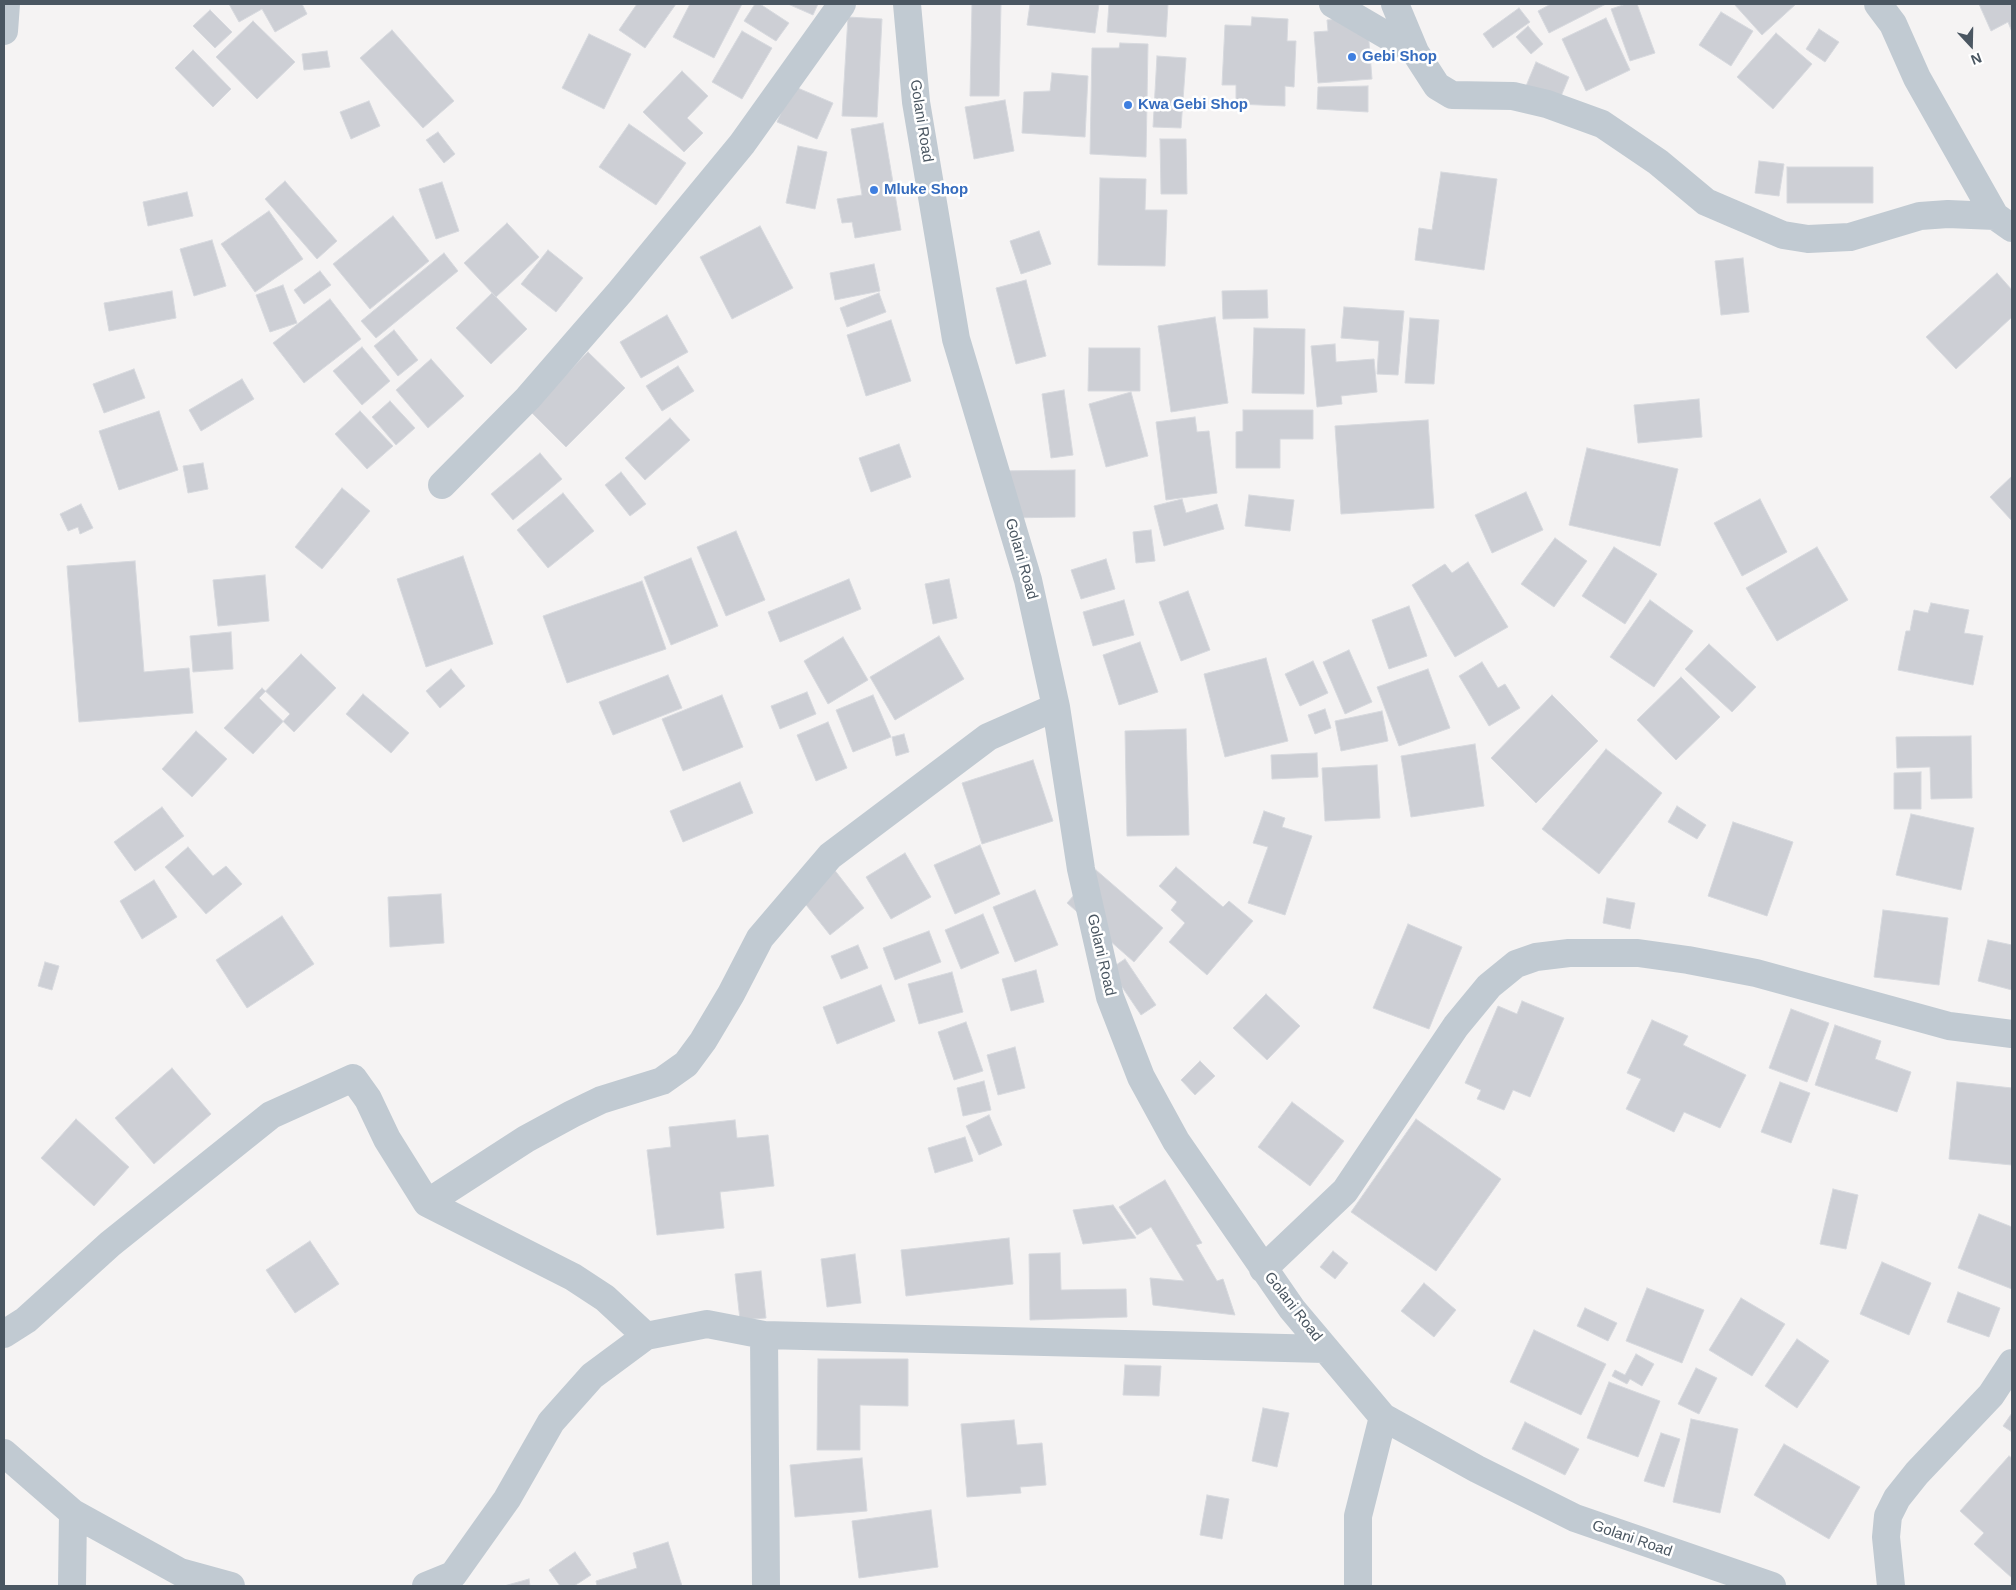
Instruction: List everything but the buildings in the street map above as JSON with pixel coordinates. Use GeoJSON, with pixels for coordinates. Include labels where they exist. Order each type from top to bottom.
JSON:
{"type":"FeatureCollection","features":[{"type":"Feature","properties":{"kind":"street"},"geometry":{"type":"LineString","coordinates":[[4,31],[6,4]]}},
{"type":"Feature","properties":{"kind":"street"},"geometry":{"type":"LineString","coordinates":[[442,484],[528,398],[620,292],[742,144],[842,4]]}},
{"type":"Feature","properties":{"kind":"street","name":"Golani Road"},"geometry":{"type":"LineString","coordinates":[[907,4],[916,102],[956,339],[1028,580],[1056,707],[1081,869],[1110,997],[1141,1077],[1176,1141],[1263,1269],[1325,1349],[1383,1417],[1477,1469],[1575,1518],[1772,1586]]}},
{"type":"Feature","properties":{"kind":"street"},"geometry":{"type":"LineString","coordinates":[[1333,4],[1414,52]]}},
{"type":"Feature","properties":{"kind":"street"},"geometry":{"type":"LineString","coordinates":[[1395,4],[1414,52],[1437,86],[1452,95],[1513,96],[1547,104],[1602,124],[1658,162],[1706,202],[1783,235],[1808,238],[1850,237],[1920,216],[1948,214],[2004,222]]}},
{"type":"Feature","properties":{"kind":"street"},"geometry":{"type":"LineString","coordinates":[[1878,4],[1893,24],[1917,78],[2004,222]]}},
{"type":"Feature","properties":{"kind":"street"},"geometry":{"type":"LineString","coordinates":[[427,1203],[526,1139],[572,1114],[601,1100],[662,1081],[686,1064],[703,1041],[731,994],[760,938],[830,856],[988,737],[1056,707]]}},
{"type":"Feature","properties":{"kind":"street"},"geometry":{"type":"LineString","coordinates":[[1263,1269],[1345,1191],[1456,1026],[1489,986],[1516,964],[1536,957],[1568,953],[1638,952],[1688,960],[1756,973],[1949,1026],[2012,1034]]}},
{"type":"Feature","properties":{"kind":"street"},"geometry":{"type":"LineString","coordinates":[[4,1334],[26,1320],[110,1244],[271,1115],[354,1078],[368,1099],[387,1139],[427,1203],[573,1276],[605,1298],[646,1336]]}},
{"type":"Feature","properties":{"kind":"street"},"geometry":{"type":"LineString","coordinates":[[426,1586],[453,1575],[507,1499],[551,1422],[592,1376],[646,1336],[707,1324],[764,1335],[1325,1349]]}},
{"type":"Feature","properties":{"kind":"street"},"geometry":{"type":"LineString","coordinates":[[764,1335],[766,1586]]}},
{"type":"Feature","properties":{"kind":"street"},"geometry":{"type":"LineString","coordinates":[[1891,1586],[1886,1537],[1888,1516],[1897,1498],[1917,1473],[1991,1395],[2012,1363]]}},
{"type":"Feature","properties":{"kind":"street"},"geometry":{"type":"LineString","coordinates":[[1358,1586],[1358,1516],[1383,1417]]}},
{"type":"Feature","properties":{"kind":"street"},"geometry":{"type":"LineString","coordinates":[[4,1453],[73,1513],[180,1572],[231,1586]]}},
{"type":"Feature","properties":{"kind":"street"},"geometry":{"type":"LineString","coordinates":[[72,1586],[73,1513]]}},
{"type":"Feature","properties":{"kind":"place","name":"Gebi Shop"},"geometry":{"type":"Point","coordinates":[1352,57]}},
{"type":"Feature","properties":{"kind":"place","name":"Kwa Gebi Shop"},"geometry":{"type":"Point","coordinates":[1128,105]}},
{"type":"Feature","properties":{"kind":"place","name":"Mluke Shop"},"geometry":{"type":"Point","coordinates":[874,190]}}]}
